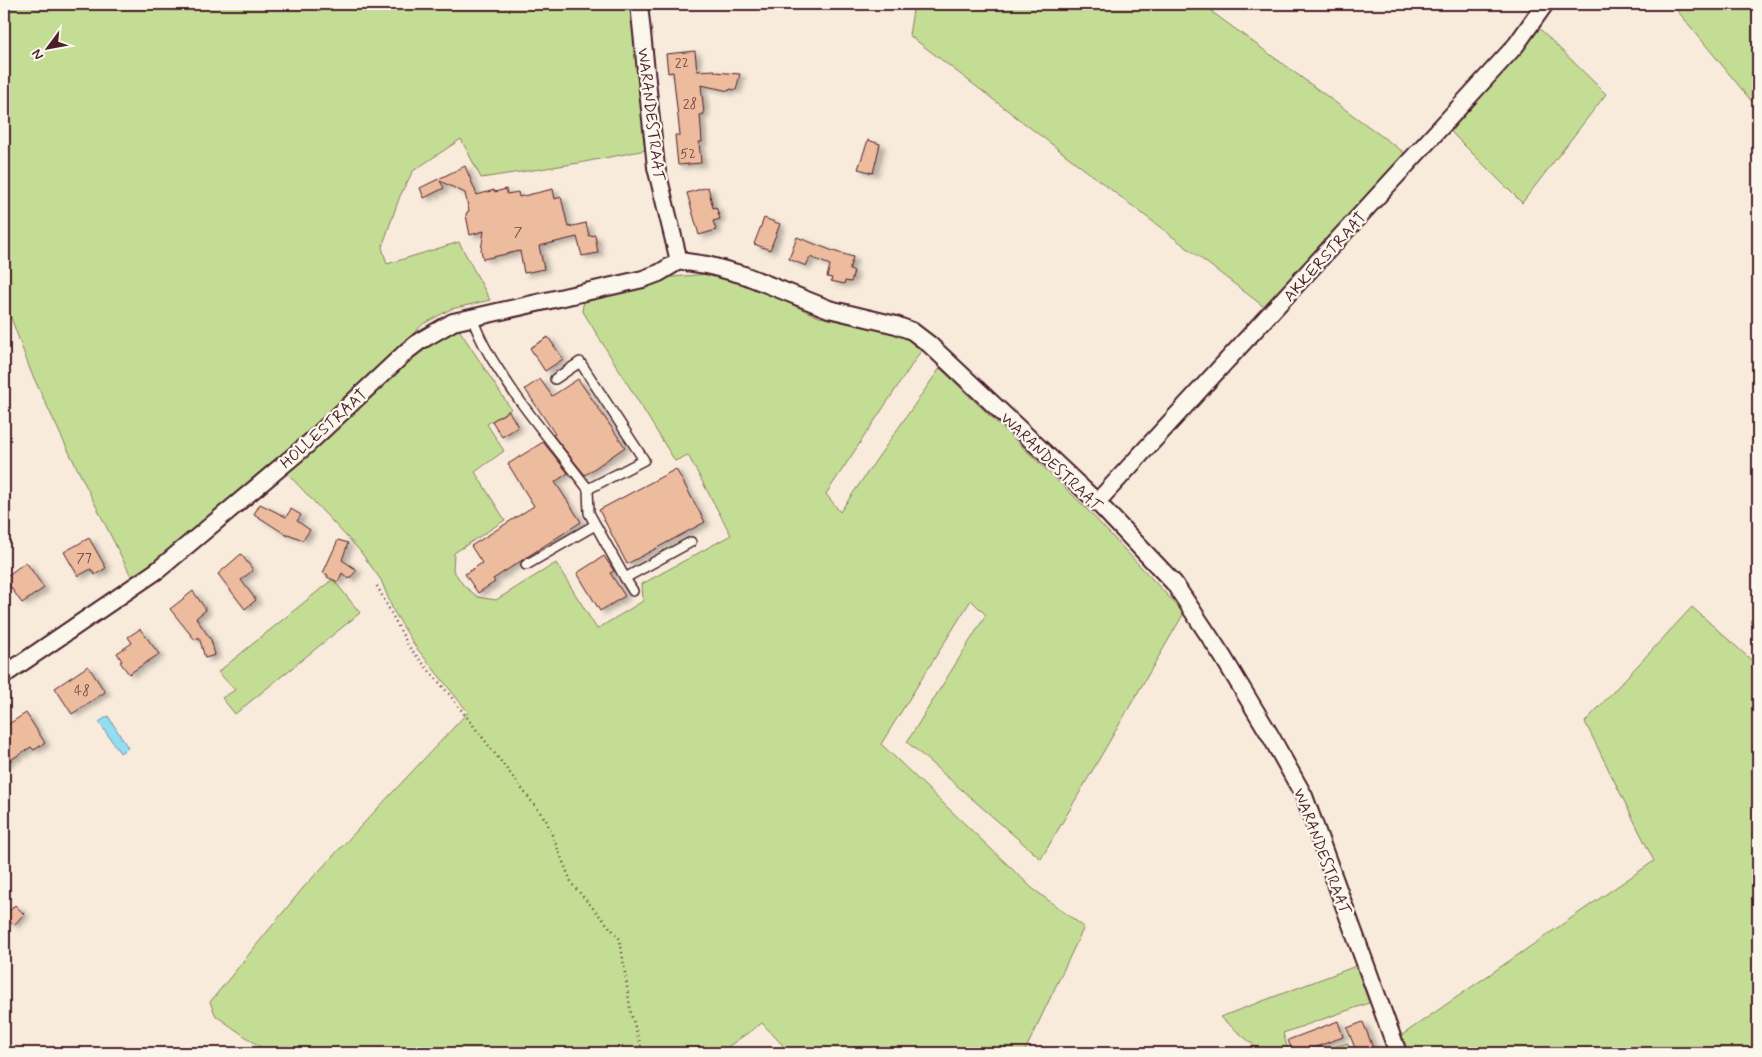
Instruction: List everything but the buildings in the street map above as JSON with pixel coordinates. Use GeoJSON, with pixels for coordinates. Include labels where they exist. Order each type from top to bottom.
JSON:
{"type":"FeatureCollection","features":[{"type":"Feature","properties":{"kind":"street","name":"WARANDESTRAAT"},"geometry":{"type":"LineString","coordinates":[[640,4],[656,167],[679,261],[707,265],[744,275],[829,309],[896,325],[912,331],[929,344],[1097,502],[1174,583],[1227,664],[1304,796],[1398,1053]]}},
{"type":"Feature","properties":{"kind":"street","name":"AKKERSTRAAT"},"geometry":{"type":"LineString","coordinates":[[1097,502],[1279,306],[1477,88],[1516,44],[1545,4]]}},
{"type":"Feature","properties":{"kind":"street","name":"HOLLESTRAAT"},"geometry":{"type":"LineString","coordinates":[[4,675],[70,632],[158,570],[308,444],[420,341],[453,322],[643,279],[659,273],[679,261]]}},
{"type":"Feature","properties":{"kind":"lane"},"geometry":{"type":"LineString","coordinates":[[472,317],[489,358],[588,489],[589,513],[633,592]]}},
{"type":"Feature","properties":{"kind":"lane"},"geometry":{"type":"LineString","coordinates":[[555,379],[580,362],[644,460],[588,489]]}},
{"type":"Feature","properties":{"kind":"lane"},"geometry":{"type":"LineString","coordinates":[[526,565],[595,525]]}},
{"type":"Feature","properties":{"kind":"lane"},"geometry":{"type":"LineString","coordinates":[[625,578],[691,542]]}},
{"type":"Feature","properties":{"kind":"path"},"geometry":{"type":"LineString","coordinates":[[377,586],[409,647],[449,694],[546,820],[572,884],[620,939],[631,1014],[643,1053]]}},
{"type":"Feature","properties":{"kind":"green space"},"geometry":{"type":"Polygon","coordinates":[[[4,4],[633,4],[646,150],[579,163],[481,178],[461,139],[413,171],[400,196],[382,247],[387,264],[459,242],[490,300],[451,309],[423,324],[339,407],[228,504],[132,578],[31,372],[6,304],[4,304],[4,4]]]}},
{"type":"Feature","properties":{"kind":"green space"},"geometry":{"type":"Polygon","coordinates":[[[914,4],[1218,4],[1212,12],[1406,154],[1267,309],[909,35],[914,4]]]}},
{"type":"Feature","properties":{"kind":"green space"},"geometry":{"type":"Polygon","coordinates":[[[1672,4],[1758,4],[1758,109],[1672,4]]]}},
{"type":"Feature","properties":{"kind":"green space"},"geometry":{"type":"Polygon","coordinates":[[[1536,25],[1606,94],[1522,203],[1451,132],[1536,25]]]}},
{"type":"Feature","properties":{"kind":"green space"},"geometry":{"type":"Polygon","coordinates":[[[708,274],[742,282],[819,317],[903,335],[923,348],[826,494],[840,512],[940,368],[1082,504],[1184,613],[1041,859],[907,742],[986,615],[971,600],[881,744],[1032,888],[1084,927],[1024,1053],[790,1053],[762,1023],[719,1053],[269,1053],[216,1016],[210,1002],[303,888],[468,712],[415,646],[393,610],[381,580],[360,551],[286,472],[433,340],[458,328],[511,409],[487,424],[504,451],[475,472],[505,520],[454,553],[453,570],[464,586],[478,597],[496,600],[556,563],[597,629],[643,601],[642,584],[731,535],[688,455],[675,461],[582,310],[584,301],[672,277],[708,274]]]}},
{"type":"Feature","properties":{"kind":"green space"},"geometry":{"type":"Polygon","coordinates":[[[333,579],[360,613],[235,714],[222,698],[235,690],[218,672],[333,579]]]}},
{"type":"Feature","properties":{"kind":"green space"},"geometry":{"type":"Polygon","coordinates":[[[1692,607],[1758,666],[1758,1053],[1408,1053],[1402,1035],[1654,861],[1585,722],[1692,607]]]}},
{"type":"Feature","properties":{"kind":"green space"},"geometry":{"type":"Polygon","coordinates":[[[1356,966],[1369,1003],[1283,1033],[1289,1053],[1263,1053],[1220,1017],[1356,966]]]}},
{"type":"Feature","properties":{"kind":"green space"},"geometry":{"type":"Polygon","coordinates":[[[1348,1043],[1350,1053],[1310,1053],[1348,1043]]]}},
{"type":"Feature","properties":{"kind":"water"},"geometry":{"type":"Polygon","coordinates":[[[108,716],[128,748],[120,753],[99,722],[108,716]]]}}]}
